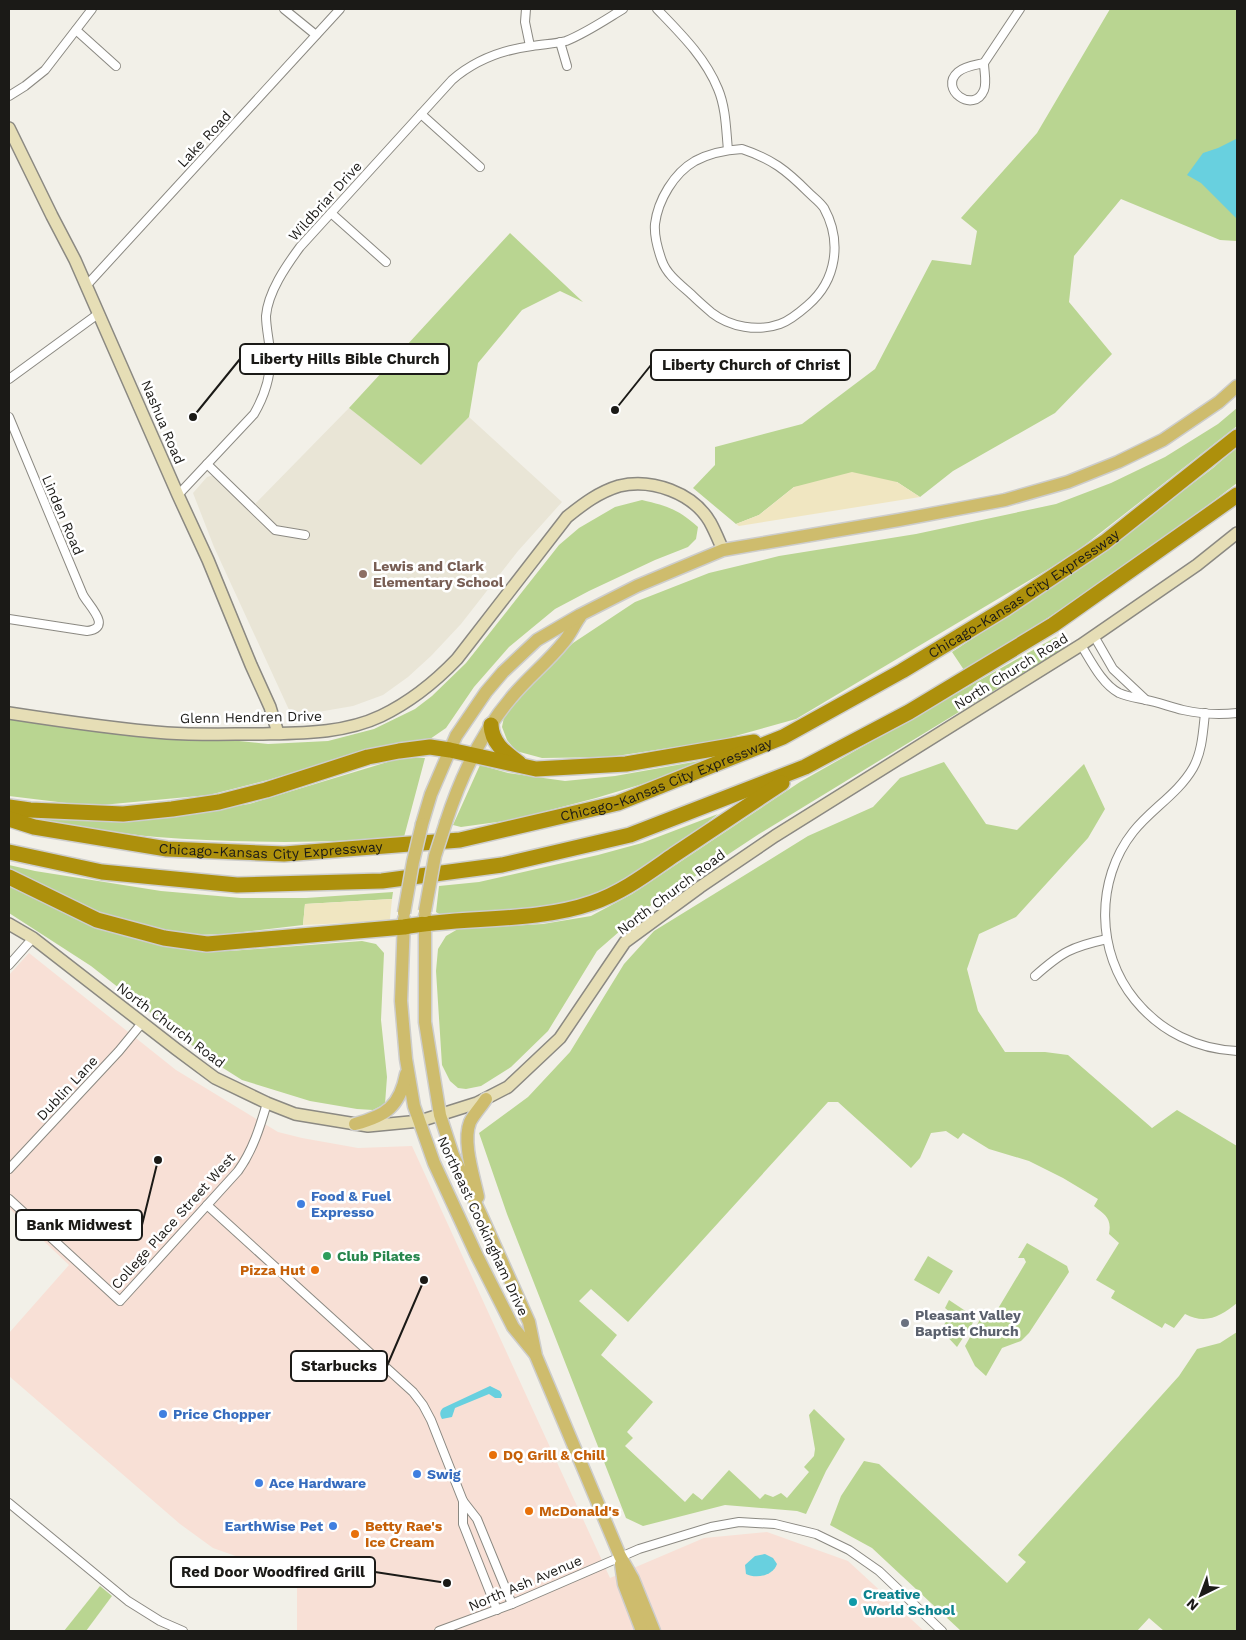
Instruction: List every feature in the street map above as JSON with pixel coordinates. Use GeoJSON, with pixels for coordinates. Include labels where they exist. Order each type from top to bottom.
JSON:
{"type":"FeatureCollection","features":[{"type":"Feature","properties":{"kind":"highway","name":"Chicago-Kansas City Expressway"},"geometry":{"type":"LineString","coordinates":[[9,819],[34,827],[176,850],[284,854],[460,840],[618,803],[783,737],[902,671],[1006,608],[1105,542],[1237,437]]}},
{"type":"Feature","properties":{"kind":"highway"},"geometry":{"type":"LineString","coordinates":[[9,877],[97,920],[164,938],[206,944],[424,917],[546,914],[591,904],[606,898],[647,873],[805,767],[909,712],[1052,625],[1237,495]]}},
{"type":"Feature","properties":{"kind":"highway"},"geometry":{"type":"LineString","coordinates":[[491,725],[493,739],[525,767]]}},
{"type":"Feature","properties":{"kind":"highway"},"geometry":{"type":"LineString","coordinates":[[9,807],[30,810],[123,814],[172,809],[219,802],[257,793],[368,757],[430,747],[536,769],[626,764],[783,737]]}},
{"type":"Feature","properties":{"kind":"highway"},"geometry":{"type":"LineString","coordinates":[[9,852],[102,872],[237,886],[382,881],[502,865],[630,835],[805,767]]}},
{"type":"Feature","properties":{"kind":"main road","name":"Northeast Cookingham Drive"},"geometry":{"type":"LineString","coordinates":[[536,1356],[513,1327],[434,1163],[414,1106],[407,1066],[401,1001],[404,920],[413,862],[431,794],[462,725],[503,672],[537,640],[580,615],[637,586],[723,550],[1005,500],[1068,482],[1118,462],[1163,440],[1219,402],[1237,386]]}},
{"type":"Feature","properties":{"kind":"main road","name":"Northeast Cookingham Drive"},"geometry":{"type":"LineString","coordinates":[[580,615],[564,642],[511,698],[491,725],[453,800],[436,856],[424,917],[425,1022],[440,1114],[453,1155],[528,1322],[536,1356],[620,1556],[633,1579],[654,1631]]}},
{"type":"Feature","properties":{"kind":"main road"},"geometry":{"type":"LineString","coordinates":[[355,1124],[382,1115],[391,1108],[403,1088],[407,1066]]}},
{"type":"Feature","properties":{"kind":"main road"},"geometry":{"type":"LineString","coordinates":[[482,1217],[468,1149],[467,1135],[471,1121],[486,1099]]}},
{"type":"Feature","properties":{"kind":"main road","name":"Northeast Cookingham Drive"},"geometry":{"type":"LineString","coordinates":[[620,1556],[624,1584],[642,1631]]}},
{"type":"Feature","properties":{"kind":"street"},"geometry":{"type":"LineString","coordinates":[[9,96],[25,86],[44,70],[92,9]]}},
{"type":"Feature","properties":{"kind":"street"},"geometry":{"type":"LineString","coordinates":[[284,9],[316,35]]}},
{"type":"Feature","properties":{"kind":"street","name":"Lake Road"},"geometry":{"type":"LineString","coordinates":[[86,286],[340,9]]}},
{"type":"Feature","properties":{"kind":"street"},"geometry":{"type":"LineString","coordinates":[[526,9],[525,22],[530,46]]}},
{"type":"Feature","properties":{"kind":"street","name":"Wildbriar Drive"},"geometry":{"type":"LineString","coordinates":[[178,494],[254,414],[260,404],[270,374],[270,352],[266,316],[274,290],[290,260],[452,80],[470,66],[496,54],[530,46],[560,42],[582,34],[623,9]]}},
{"type":"Feature","properties":{"kind":"street"},"geometry":{"type":"LineString","coordinates":[[657,9],[701,57],[718,89],[725,116],[728,150]]}},
{"type":"Feature","properties":{"kind":"street"},"geometry":{"type":"LineString","coordinates":[[984,62],[963,69],[955,76],[953,80],[954,91],[961,98],[972,100],[981,95],[985,85],[984,62],[1020,9]]}},
{"type":"Feature","properties":{"kind":"street"},"geometry":{"type":"LineString","coordinates":[[76,30],[116,66]]}},
{"type":"Feature","properties":{"kind":"street"},"geometry":{"type":"LineString","coordinates":[[560,42],[567,66]]}},
{"type":"Feature","properties":{"kind":"street"},"geometry":{"type":"LineString","coordinates":[[421,114],[480,167]]}},
{"type":"Feature","properties":{"kind":"street","name":"Nashua Road"},"geometry":{"type":"LineString","coordinates":[[9,128],[71,252],[126,375],[208,560],[270,707],[278,734]]}},
{"type":"Feature","properties":{"kind":"street"},"geometry":{"type":"LineString","coordinates":[[742,149],[780,166],[805,188],[823,208],[832,229],[835,252],[834,266],[828,281],[812,301],[793,318],[780,324],[767,327],[743,327],[719,318],[669,274],[662,262],[656,239],[655,224],[662,200],[675,179],[684,169],[710,154],[728,150],[742,149]]}},
{"type":"Feature","properties":{"kind":"street"},"geometry":{"type":"LineString","coordinates":[[331,213],[386,262]]}},
{"type":"Feature","properties":{"kind":"street"},"geometry":{"type":"LineString","coordinates":[[9,379],[98,314]]}},
{"type":"Feature","properties":{"kind":"street","name":"Linden Road"},"geometry":{"type":"LineString","coordinates":[[9,417],[83,596],[98,615],[99,620],[93,630],[86,631],[9,619]]}},
{"type":"Feature","properties":{"kind":"street"},"geometry":{"type":"LineString","coordinates":[[207,464],[276,530],[305,535]]}},
{"type":"Feature","properties":{"kind":"street","name":"Glenn Hendren Drive"},"geometry":{"type":"LineString","coordinates":[[9,713],[168,733],[278,734],[327,731],[355,725],[381,716],[420,693],[439,677],[457,659],[567,517],[588,500],[620,486],[638,484],[658,486],[675,491],[699,508],[710,522],[723,550]]}},
{"type":"Feature","properties":{"kind":"street","name":"North Church Road"},"geometry":{"type":"LineString","coordinates":[[9,924],[33,938],[216,1078],[267,1103],[295,1114],[368,1126],[420,1121],[486,1099],[508,1087],[560,1038],[625,942],[700,887],[775,836],[1081,645],[1197,565],[1237,533]]}},
{"type":"Feature","properties":{"kind":"street"},"geometry":{"type":"LineString","coordinates":[[1094,636],[1113,669],[1146,700]]}},
{"type":"Feature","properties":{"kind":"street"},"geometry":{"type":"LineString","coordinates":[[1081,645],[1096,668],[1118,693],[1204,714],[1237,713]]}},
{"type":"Feature","properties":{"kind":"street"},"geometry":{"type":"LineString","coordinates":[[1204,714],[1202,743],[1193,768],[1178,787],[1137,828],[1123,847],[1117,860],[1107,891],[1105,908],[1107,939],[1116,970],[1124,985],[1141,1008],[1153,1019],[1166,1029],[1196,1044],[1224,1050],[1237,1050]]}},
{"type":"Feature","properties":{"kind":"street"},"geometry":{"type":"LineString","coordinates":[[9,965],[33,938]]}},
{"type":"Feature","properties":{"kind":"street"},"geometry":{"type":"LineString","coordinates":[[1035,976],[1071,948],[1107,939]]}},
{"type":"Feature","properties":{"kind":"street","name":"Dublin Lane"},"geometry":{"type":"LineString","coordinates":[[9,1169],[119,1051],[142,1023]]}},
{"type":"Feature","properties":{"kind":"street","name":"College Place Street West"},"geometry":{"type":"LineString","coordinates":[[9,1199],[120,1301],[225,1186],[248,1157],[267,1103]]}},
{"type":"Feature","properties":{"kind":"street"},"geometry":{"type":"LineString","coordinates":[[207,1205],[413,1392],[423,1405],[431,1420],[463,1502],[477,1519],[512,1604]]}},
{"type":"Feature","properties":{"kind":"street"},"geometry":{"type":"LineString","coordinates":[[463,1502],[463,1524],[497,1610]]}},
{"type":"Feature","properties":{"kind":"street"},"geometry":{"type":"LineString","coordinates":[[10,1506],[128,1601],[160,1621],[183,1631]]}},
{"type":"Feature","properties":{"kind":"street","name":"North Ash Avenue"},"geometry":{"type":"LineString","coordinates":[[439,1631],[512,1604],[620,1556],[711,1527],[738,1522],[776,1524],[816,1534],[849,1550],[879,1572],[942,1631]]}},
{"type":"Feature","properties":{"kind":"shaded area","name":"Lewis and Clark Elementary School"},"geometry":{"type":"Polygon","coordinates":[[[349,408],[421,465],[469,417],[562,502],[518,551],[461,624],[408,677],[383,695],[353,706],[318,712],[290,712],[214,547],[193,493],[207,477],[214,475],[250,509],[349,408]]]}},
{"type":"Feature","properties":{"kind":"shaded area"},"geometry":{"type":"Polygon","coordinates":[[[29,953],[176,1070],[278,1132],[358,1148],[412,1146],[610,1578],[704,1538],[767,1532],[848,1561],[924,1631],[297,1631],[297,1578],[213,1548],[180,1524],[9,1376],[9,1333],[69,1265],[9,1208],[9,975],[29,953]]]}},
{"type":"Feature","properties":{"kind":"green space"},"geometry":{"type":"Polygon","coordinates":[[[1110,9],[1237,9],[1237,241],[1220,240],[1121,199],[1074,256],[1069,302],[1112,354],[1055,413],[953,471],[920,497],[897,482],[794,487],[759,515],[736,524],[693,488],[715,465],[715,447],[802,424],[875,369],[932,260],[971,265],[977,231],[961,218],[1037,133],[1110,9]]]}},
{"type":"Feature","properties":{"kind":"green space"},"geometry":{"type":"Polygon","coordinates":[[[510,233],[583,302],[560,291],[522,310],[478,363],[469,417],[421,465],[349,408],[510,233]]]}},
{"type":"Feature","properties":{"kind":"green space"},"geometry":{"type":"Polygon","coordinates":[[[1237,408],[1237,426],[1072,555],[796,719],[721,740],[610,757],[542,758],[516,751],[507,740],[502,727],[504,717],[521,694],[573,643],[635,602],[709,573],[779,556],[916,534],[1056,504],[1111,483],[1165,457],[1218,424],[1237,408]]]}},
{"type":"Feature","properties":{"kind":"green space"},"geometry":{"type":"Polygon","coordinates":[[[1237,447],[1237,483],[1104,581],[964,670],[952,652],[1082,567],[1213,468],[1237,447]]]}},
{"type":"Feature","properties":{"kind":"green space"},"geometry":{"type":"Polygon","coordinates":[[[642,500],[665,506],[684,516],[698,527],[696,539],[688,547],[655,560],[555,609],[509,647],[474,687],[446,728],[430,739],[366,751],[209,795],[91,806],[9,796],[9,717],[268,744],[328,741],[374,729],[415,709],[432,696],[466,663],[559,545],[579,528],[615,507],[642,500]]]}},
{"type":"Feature","properties":{"kind":"green space"},"geometry":{"type":"Polygon","coordinates":[[[1056,637],[1064,648],[759,834],[644,910],[597,951],[548,1031],[511,1067],[481,1086],[466,1089],[458,1088],[450,1081],[442,1065],[436,971],[438,949],[446,936],[458,929],[543,924],[591,916],[632,894],[800,782],[1056,637]]]}},
{"type":"Feature","properties":{"kind":"green space"},"geometry":{"type":"Polygon","coordinates":[[[404,757],[425,758],[404,837],[311,842],[188,839],[116,832],[48,821],[35,816],[178,815],[249,804],[404,757]]]}},
{"type":"Feature","properties":{"kind":"green space"},"geometry":{"type":"Polygon","coordinates":[[[705,760],[659,779],[512,820],[461,827],[453,825],[480,765],[508,773],[565,781],[615,776],[705,760]]]}},
{"type":"Feature","properties":{"kind":"green space"},"geometry":{"type":"Polygon","coordinates":[[[944,762],[986,824],[1017,830],[1084,764],[1105,809],[1088,838],[1016,917],[979,934],[967,969],[978,1011],[1005,1052],[1045,1052],[1068,1055],[1152,1128],[1177,1110],[1237,1146],[1237,1303],[1213,1318],[1200,1319],[1185,1314],[1174,1328],[1165,1323],[1162,1328],[1111,1298],[1115,1291],[1096,1280],[1119,1243],[1109,1234],[1110,1229],[1107,1217],[1094,1206],[1098,1199],[1063,1178],[1029,1161],[989,1149],[963,1133],[958,1139],[946,1131],[931,1133],[920,1158],[911,1168],[838,1102],[828,1102],[628,1322],[591,1289],[579,1301],[617,1335],[601,1355],[653,1402],[627,1432],[633,1438],[625,1446],[685,1502],[693,1493],[702,1500],[729,1470],[760,1499],[765,1494],[773,1497],[781,1493],[787,1498],[809,1472],[804,1467],[814,1456],[815,1449],[809,1415],[814,1409],[845,1439],[826,1471],[806,1514],[797,1511],[725,1505],[643,1526],[626,1518],[507,1214],[479,1133],[528,1097],[570,1052],[624,964],[654,931],[808,836],[873,807],[900,778],[944,762]]]}},
{"type":"Feature","properties":{"kind":"green space"},"geometry":{"type":"Polygon","coordinates":[[[718,814],[665,855],[623,883],[598,895],[549,906],[499,913],[441,915],[436,912],[439,886],[479,882],[598,855],[642,843],[718,814]]]}},
{"type":"Feature","properties":{"kind":"green space"},"geometry":{"type":"Polygon","coordinates":[[[9,865],[35,871],[161,891],[241,898],[306,898],[393,892],[392,899],[305,904],[303,925],[226,934],[196,935],[133,926],[9,869],[9,865]]]}},
{"type":"Feature","properties":{"kind":"green space"},"geometry":{"type":"Polygon","coordinates":[[[9,883],[168,945],[230,951],[362,941],[376,944],[384,953],[381,1020],[387,1077],[385,1104],[373,1110],[357,1109],[310,1101],[242,1080],[212,1061],[91,966],[9,913],[9,883]]]}},
{"type":"Feature","properties":{"kind":"green space"},"geometry":{"type":"Polygon","coordinates":[[[1027,1243],[1067,1266],[1069,1272],[1029,1333],[1021,1341],[1002,1348],[986,1376],[975,1366],[965,1346],[982,1316],[996,1312],[1026,1262],[1024,1258],[1018,1258],[1027,1243]]]}},
{"type":"Feature","properties":{"kind":"green space"},"geometry":{"type":"Polygon","coordinates":[[[928,1256],[953,1271],[939,1294],[914,1280],[928,1256]]]}},
{"type":"Feature","properties":{"kind":"green space"},"geometry":{"type":"Polygon","coordinates":[[[949,1300],[976,1318],[957,1347],[941,1330],[951,1313],[945,1308],[949,1300]]]}},
{"type":"Feature","properties":{"kind":"green space"},"geometry":{"type":"Polygon","coordinates":[[[1237,1332],[1237,1631],[1164,1631],[1149,1618],[1137,1631],[961,1631],[872,1548],[830,1525],[841,1496],[864,1461],[879,1464],[1007,1583],[1026,1562],[1018,1555],[1179,1376],[1197,1349],[1220,1343],[1237,1332]]]}},
{"type":"Feature","properties":{"kind":"green space"},"geometry":{"type":"Polygon","coordinates":[[[100,1586],[112,1596],[86,1631],[64,1631],[100,1586]]]}},
{"type":"Feature","properties":{"kind":"sand"},"geometry":{"type":"Polygon","coordinates":[[[852,472],[897,482],[920,497],[739,526],[736,524],[759,515],[794,487],[852,472]]]}},
{"type":"Feature","properties":{"kind":"sand"},"geometry":{"type":"Polygon","coordinates":[[[392,899],[390,919],[388,921],[303,925],[305,904],[392,899]]]}},
{"type":"Feature","properties":{"kind":"water"},"geometry":{"type":"Polygon","coordinates":[[[1236,139],[1237,219],[1201,183],[1187,175],[1203,153],[1236,139]]]}},
{"type":"Feature","properties":{"kind":"water"},"geometry":{"type":"Polygon","coordinates":[[[490,1386],[500,1391],[501,1398],[495,1398],[489,1394],[455,1408],[452,1417],[442,1419],[440,1414],[443,1408],[490,1386]]]}},
{"type":"Feature","properties":{"kind":"water"},"geometry":{"type":"Polygon","coordinates":[[[765,1554],[773,1558],[777,1564],[775,1568],[764,1575],[754,1576],[746,1574],[745,1565],[755,1556],[765,1554]]]}},
{"type":"Feature","properties":{"kind":"place","name":"Liberty Church of Christ"},"geometry":{"type":"Point","coordinates":[615,410]}},
{"type":"Feature","properties":{"kind":"place","name":"Liberty Hills Bible Church"},"geometry":{"type":"Point","coordinates":[193,417]}},
{"type":"Feature","properties":{"kind":"place","name":"Lewis and Clark Elementary School"},"geometry":{"type":"Point","coordinates":[363,574]}},
{"type":"Feature","properties":{"kind":"place","name":"Bank Midwest"},"geometry":{"type":"Point","coordinates":[158,1160]}},
{"type":"Feature","properties":{"kind":"place","name":"Food & Fuel Expresso"},"geometry":{"type":"Point","coordinates":[301,1204]}},
{"type":"Feature","properties":{"kind":"place","name":"Club Pilates"},"geometry":{"type":"Point","coordinates":[327,1256]}},
{"type":"Feature","properties":{"kind":"place","name":"Pizza Hut"},"geometry":{"type":"Point","coordinates":[315,1270]}},
{"type":"Feature","properties":{"kind":"place","name":"Starbucks"},"geometry":{"type":"Point","coordinates":[424,1280]}},
{"type":"Feature","properties":{"kind":"place","name":"Pleasant Valley Baptist Church"},"geometry":{"type":"Point","coordinates":[905,1323]}},
{"type":"Feature","properties":{"kind":"place","name":"Price Chopper"},"geometry":{"type":"Point","coordinates":[163,1414]}},
{"type":"Feature","properties":{"kind":"place","name":"DQ Grill & Chill"},"geometry":{"type":"Point","coordinates":[493,1455]}},
{"type":"Feature","properties":{"kind":"place","name":"Swig"},"geometry":{"type":"Point","coordinates":[417,1474]}},
{"type":"Feature","properties":{"kind":"place","name":"Ace Hardware"},"geometry":{"type":"Point","coordinates":[259,1483]}},
{"type":"Feature","properties":{"kind":"place","name":"McDonald's"},"geometry":{"type":"Point","coordinates":[529,1511]}},
{"type":"Feature","properties":{"kind":"place","name":"EarthWise Pet"},"geometry":{"type":"Point","coordinates":[333,1526]}},
{"type":"Feature","properties":{"kind":"place","name":"Betty Rae's Ice Cream"},"geometry":{"type":"Point","coordinates":[355,1534]}},
{"type":"Feature","properties":{"kind":"place","name":"Red Door Woodfired Grill"},"geometry":{"type":"Point","coordinates":[447,1583]}},
{"type":"Feature","properties":{"kind":"place","name":"Creative World School"},"geometry":{"type":"Point","coordinates":[853,1602]}}]}
